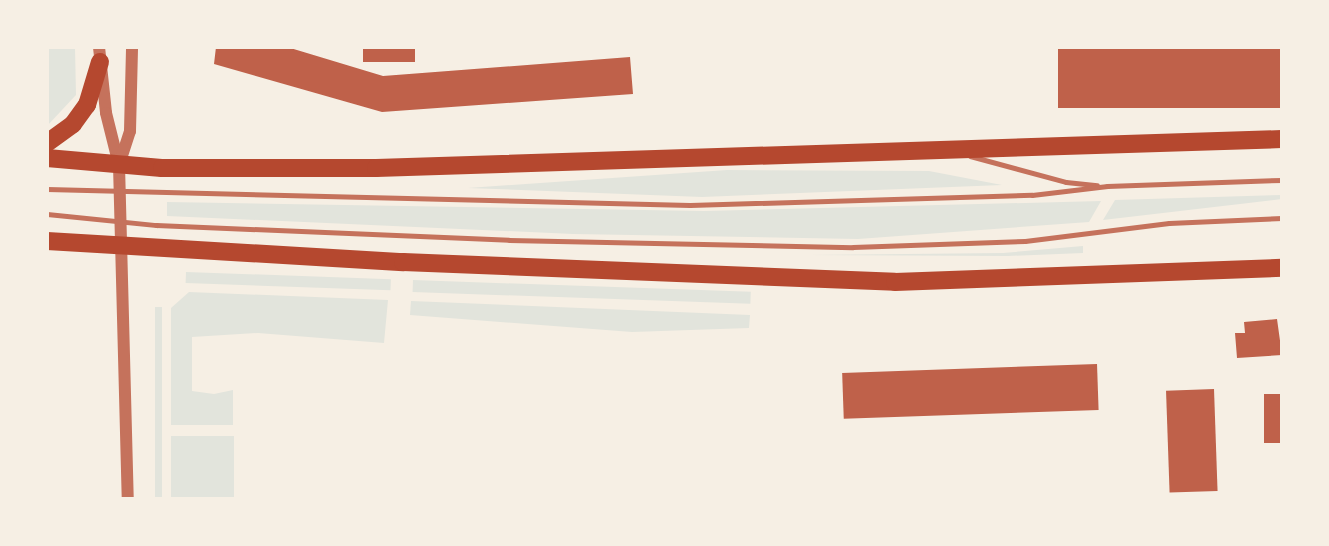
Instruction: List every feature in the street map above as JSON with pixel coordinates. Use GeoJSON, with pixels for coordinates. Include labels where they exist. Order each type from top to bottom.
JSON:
{"type":"FeatureCollection","features":[{"type":"Feature","properties":{"kind":"main road"},"geometry":{"type":"LineString","coordinates":[[47,143],[73,124],[86,105],[100,55]]}},
{"type":"Feature","properties":{"kind":"main road"},"geometry":{"type":"LineString","coordinates":[[47,158],[119,165],[376,168],[1282,139]]}},
{"type":"Feature","properties":{"kind":"main road"},"geometry":{"type":"LineString","coordinates":[[47,241],[123,247],[895,282],[1282,268]]}},
{"type":"Feature","properties":{"kind":"street"},"geometry":{"type":"LineString","coordinates":[[119,165],[130,131],[132,47]]}},
{"type":"Feature","properties":{"kind":"street"},"geometry":{"type":"LineString","coordinates":[[100,55],[119,165],[128,499]]}},
{"type":"Feature","properties":{"kind":"lane"},"geometry":{"type":"LineString","coordinates":[[911,151],[963,154],[1066,182],[1107,186]]}},
{"type":"Feature","properties":{"kind":"lane"},"geometry":{"type":"LineString","coordinates":[[47,189],[120,193],[373,194],[690,205],[1032,195],[1107,186],[1282,180]]}},
{"type":"Feature","properties":{"kind":"lane"},"geometry":{"type":"LineString","coordinates":[[47,214],[122,222],[509,240],[853,247],[1025,241],[1169,223],[1282,218]]}},
{"type":"Feature","properties":{"kind":"shaded area"},"geometry":{"type":"Polygon","coordinates":[[[47,47],[75,47],[76,95],[47,126],[47,47]]]}},
{"type":"Feature","properties":{"kind":"shaded area"},"geometry":{"type":"Polygon","coordinates":[[[727,170],[929,171],[1002,185],[702,197],[468,188],[727,170]]]}},
{"type":"Feature","properties":{"kind":"shaded area"},"geometry":{"type":"Polygon","coordinates":[[[1282,195],[1282,199],[1103,220],[1115,200],[1282,195]]]}},
{"type":"Feature","properties":{"kind":"shaded area"},"geometry":{"type":"Polygon","coordinates":[[[1101,201],[1089,222],[858,239],[573,234],[167,216],[167,202],[704,211],[1101,201]]]}},
{"type":"Feature","properties":{"kind":"shaded area"},"geometry":{"type":"Polygon","coordinates":[[[1083,246],[1083,253],[1008,256],[810,255],[1003,253],[1083,246]]]}},
{"type":"Feature","properties":{"kind":"shaded area"},"geometry":{"type":"Polygon","coordinates":[[[186,272],[391,279],[390,290],[186,283],[186,272]]]}},
{"type":"Feature","properties":{"kind":"shaded area"},"geometry":{"type":"Polygon","coordinates":[[[413,280],[751,292],[750,304],[413,292],[413,280]]]}},
{"type":"Feature","properties":{"kind":"shaded area"},"geometry":{"type":"Polygon","coordinates":[[[189,292],[388,300],[384,343],[258,333],[192,337],[192,391],[214,394],[233,390],[233,425],[171,425],[171,308],[189,292]]]}},
{"type":"Feature","properties":{"kind":"shaded area"},"geometry":{"type":"Polygon","coordinates":[[[411,301],[750,315],[749,328],[632,332],[410,315],[411,301]]]}},
{"type":"Feature","properties":{"kind":"shaded area"},"geometry":{"type":"Polygon","coordinates":[[[155,307],[162,307],[162,499],[155,499],[155,307]]]}},
{"type":"Feature","properties":{"kind":"shaded area"},"geometry":{"type":"Polygon","coordinates":[[[171,436],[234,436],[234,499],[171,499],[171,436]]]}},
{"type":"Feature","properties":{"kind":"building"},"geometry":{"type":"Polygon","coordinates":[[[216,47],[287,47],[383,76],[630,57],[633,94],[382,112],[214,64],[216,47]]]}},
{"type":"Feature","properties":{"kind":"building"},"geometry":{"type":"Polygon","coordinates":[[[363,47],[415,47],[415,62],[363,62],[363,47]]]}},
{"type":"Feature","properties":{"kind":"building"},"geometry":{"type":"Polygon","coordinates":[[[1058,47],[1282,47],[1282,108],[1058,108],[1058,47]]]}},
{"type":"Feature","properties":{"kind":"building"},"geometry":{"type":"Polygon","coordinates":[[[1277,319],[1282,355],[1237,358],[1235,333],[1245,333],[1244,322],[1277,319]]]}},
{"type":"Feature","properties":{"kind":"building"},"geometry":{"type":"Polygon","coordinates":[[[1097,364],[1099,410],[844,419],[842,373],[1097,364]]]}},
{"type":"Feature","properties":{"kind":"building"},"geometry":{"type":"Polygon","coordinates":[[[1214,389],[1218,491],[1170,493],[1166,391],[1214,389]]]}},
{"type":"Feature","properties":{"kind":"building"},"geometry":{"type":"Polygon","coordinates":[[[1264,394],[1282,394],[1282,443],[1264,443],[1264,394]]]}}]}
